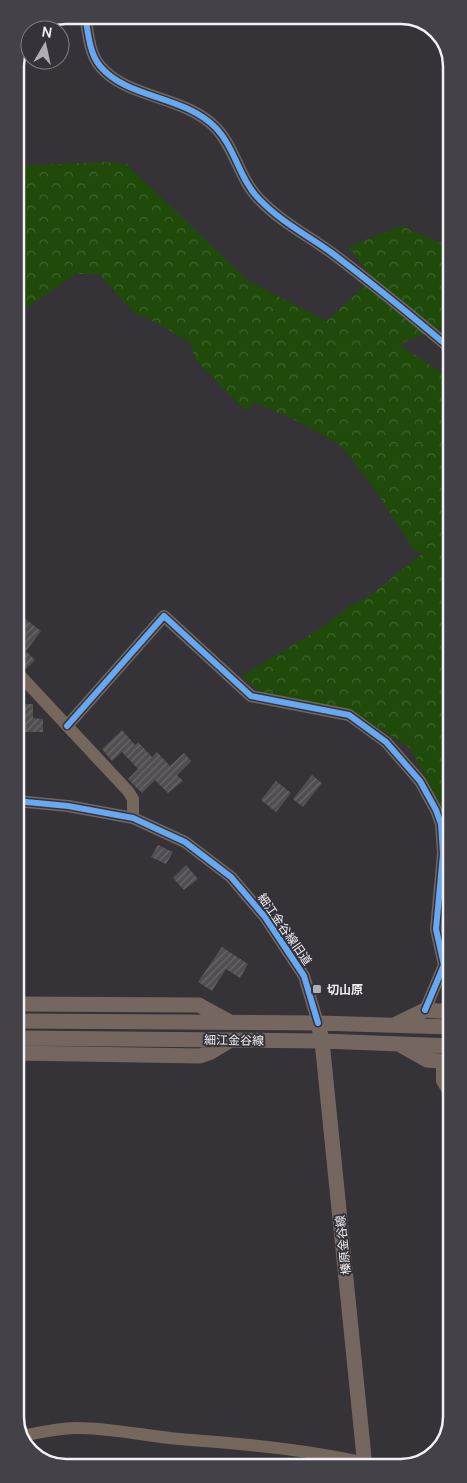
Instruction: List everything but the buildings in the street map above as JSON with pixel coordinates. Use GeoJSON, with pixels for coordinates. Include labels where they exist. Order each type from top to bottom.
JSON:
{"type":"FeatureCollection","features":[{"type":"Feature","properties":{"kind":"main road"},"geometry":{"type":"LineString","coordinates":[[24,1004],[199,1005],[231,1022]]}},
{"type":"Feature","properties":{"kind":"main road"},"geometry":{"type":"LineString","coordinates":[[395,1025],[424,1010],[443,1011]]}},
{"type":"Feature","properties":{"kind":"main road","name":"細江金谷線"},"geometry":{"type":"LineString","coordinates":[[24,1021],[318,1023],[443,1027]]}},
{"type":"Feature","properties":{"kind":"main road","name":"榛原金谷線"},"geometry":{"type":"LineString","coordinates":[[318,1023],[322,1041],[369,1459]]}},
{"type":"Feature","properties":{"kind":"main road","name":"細江金谷線"},"geometry":{"type":"LineString","coordinates":[[24,1038],[322,1041],[443,1046]]}},
{"type":"Feature","properties":{"kind":"main road"},"geometry":{"type":"LineString","coordinates":[[24,1053],[200,1056],[209,1053],[230,1040]]}},
{"type":"Feature","properties":{"kind":"main road"},"geometry":{"type":"LineString","coordinates":[[397,1044],[427,1060],[443,1061]]}},
{"type":"Feature","properties":{"kind":"street"},"geometry":{"type":"LineString","coordinates":[[86,24],[93,52],[100,66],[122,84],[188,108],[216,128],[229,147],[257,198],[285,223],[330,252],[443,342]]}},
{"type":"Feature","properties":{"kind":"street"},"geometry":{"type":"LineString","coordinates":[[67,726],[164,616],[251,696],[349,715],[386,742],[420,781],[436,810],[441,824],[443,854],[436,929],[443,952]]}},
{"type":"Feature","properties":{"kind":"street"},"geometry":{"type":"LineString","coordinates":[[24,680],[134,799],[133,818]]}},
{"type":"Feature","properties":{"kind":"street","name":"細江金谷線旧道"},"geometry":{"type":"LineString","coordinates":[[24,802],[68,806],[133,818],[185,842],[231,877],[266,917],[304,976],[318,1023]]}},
{"type":"Feature","properties":{"kind":"street"},"geometry":{"type":"LineString","coordinates":[[424,1010],[443,977]]}},
{"type":"Feature","properties":{"kind":"street"},"geometry":{"type":"LineString","coordinates":[[28,1435],[60,1429],[96,1429],[257,1445],[345,1459]]}},
{"type":"Feature","properties":{"kind":"green space"},"geometry":{"type":"Polygon","coordinates":[[[105,162],[127,164],[248,281],[327,321],[362,288],[371,275],[348,247],[401,226],[443,244],[443,327],[399,344],[443,374],[443,808],[410,748],[357,714],[260,692],[242,676],[372,594],[423,553],[414,551],[378,494],[341,446],[303,424],[255,402],[246,411],[194,358],[192,344],[159,324],[133,312],[99,274],[76,274],[24,309],[24,166],[105,162]]]}},
{"type":"Feature","properties":{"kind":"cycle path"},"geometry":{"type":"LineString","coordinates":[[87,24],[93,55],[100,66],[111,77],[125,85],[188,109],[203,117],[223,136],[247,183],[267,207],[332,253],[443,342]]}},
{"type":"Feature","properties":{"kind":"cycle path"},"geometry":{"type":"LineString","coordinates":[[67,726],[164,616],[251,696],[349,715],[386,742],[420,781],[436,810],[441,824],[443,854]]}},
{"type":"Feature","properties":{"kind":"cycle path"},"geometry":{"type":"LineString","coordinates":[[24,802],[68,806],[133,818],[185,842],[231,877],[265,917],[304,976],[318,1023]]}},
{"type":"Feature","properties":{"kind":"cycle path"},"geometry":{"type":"LineString","coordinates":[[443,854],[436,929],[443,960]]}},
{"type":"Feature","properties":{"kind":"cycle path"},"geometry":{"type":"LineString","coordinates":[[425,1010],[443,967]]}},
{"type":"Feature","properties":{"kind":"place","name":"切山原"},"geometry":{"type":"Point","coordinates":[317,989]}}]}
